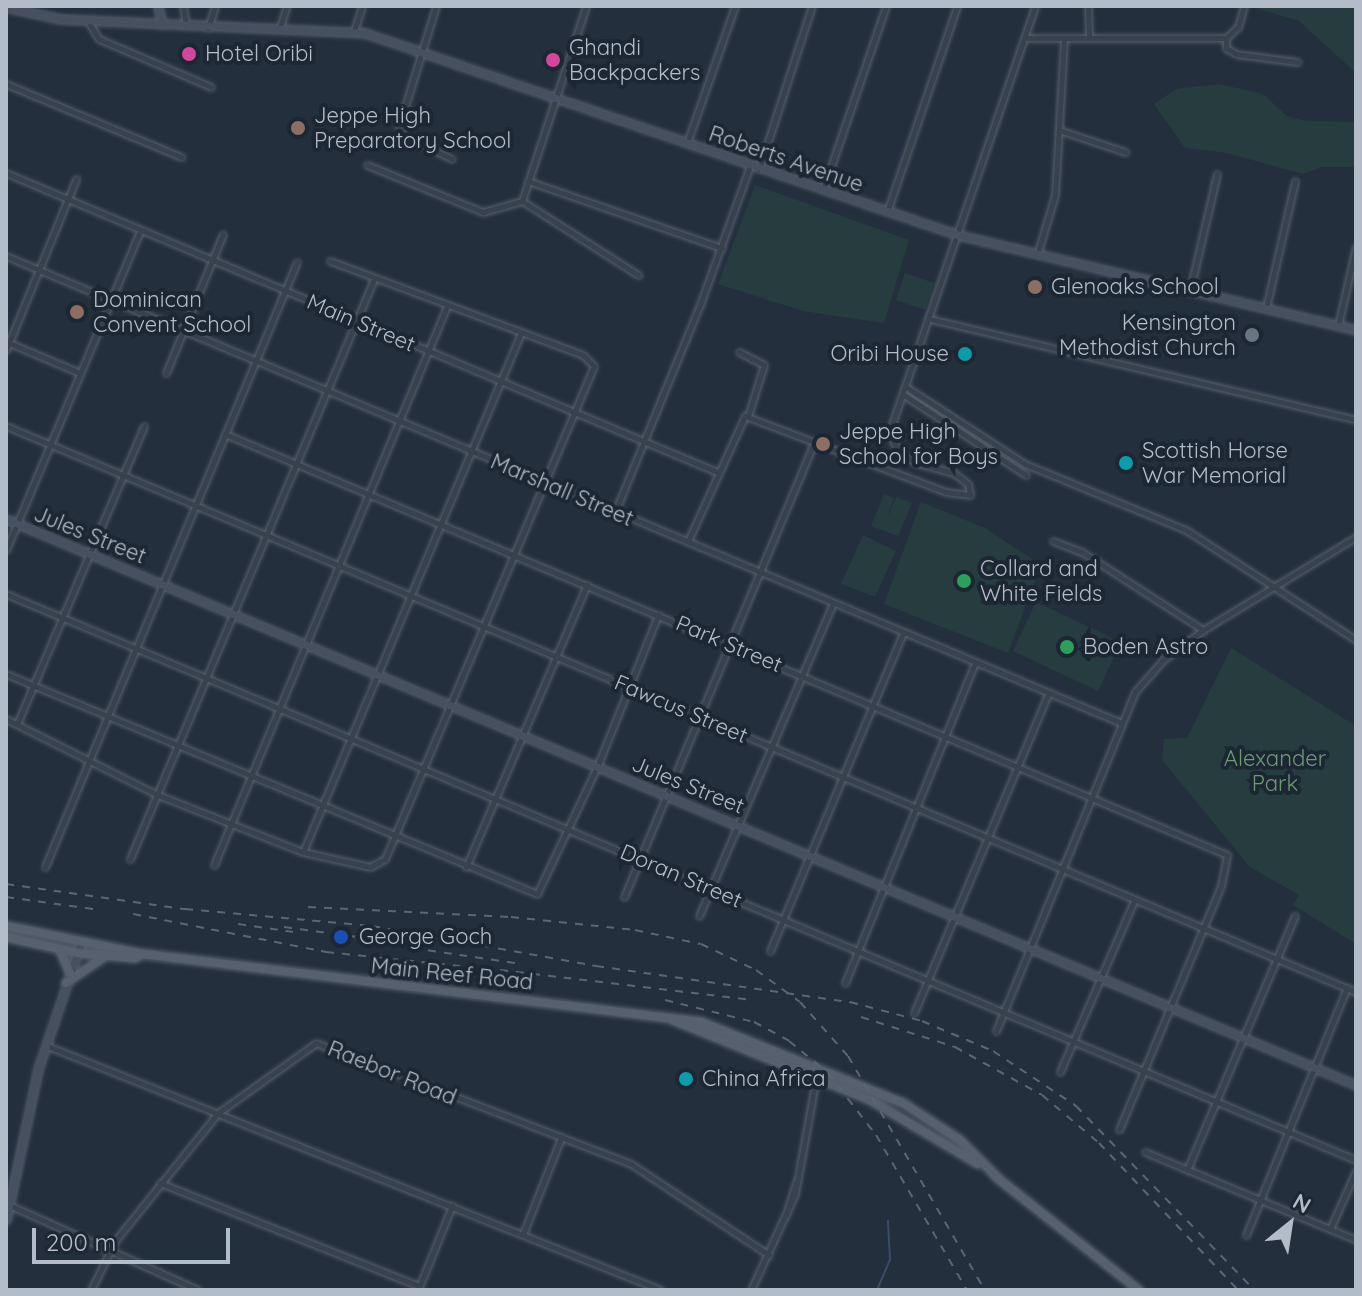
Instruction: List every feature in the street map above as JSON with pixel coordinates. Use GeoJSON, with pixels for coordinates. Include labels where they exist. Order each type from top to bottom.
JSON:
{"type":"FeatureCollection","features":[{"type":"Feature","properties":{"kind":"main road"},"geometry":{"type":"LineString","coordinates":[[158,6],[162,25]]}},
{"type":"Feature","properties":{"kind":"main road","name":"Roberts Avenue"},"geometry":{"type":"LineString","coordinates":[[6,7],[88,21],[208,28],[280,27],[354,31],[958,235],[1356,330]]}},
{"type":"Feature","properties":{"kind":"main road","name":"Jules Street"},"geometry":{"type":"LineString","coordinates":[[6,519],[1356,1085]]}},
{"type":"Feature","properties":{"kind":"main road","name":"Main Reef Road"},"geometry":{"type":"LineString","coordinates":[[6,926],[143,954],[662,1016],[710,1025],[918,1111],[960,1140],[999,1179]]}},
{"type":"Feature","properties":{"kind":"main road","name":"Main Reef Road"},"geometry":{"type":"LineString","coordinates":[[6,937],[78,953],[143,954]]}},
{"type":"Feature","properties":{"kind":"main road"},"geometry":{"type":"LineString","coordinates":[[6,1220],[44,1045],[81,943]]}},
{"type":"Feature","properties":{"kind":"main road"},"geometry":{"type":"LineString","coordinates":[[60,950],[68,978]]}},
{"type":"Feature","properties":{"kind":"main road"},"geometry":{"type":"LineString","coordinates":[[68,978],[88,963],[108,955]]}},
{"type":"Feature","properties":{"kind":"main road","name":"Main Reef Road"},"geometry":{"type":"LineString","coordinates":[[662,1016],[853,1093],[916,1123],[999,1179],[1139,1290]]}},
{"type":"Feature","properties":{"kind":"main road"},"geometry":{"type":"LineString","coordinates":[[853,1093],[855,1083]]}},
{"type":"Feature","properties":{"kind":"street"},"geometry":{"type":"LineString","coordinates":[[183,6],[186,27]]}},
{"type":"Feature","properties":{"kind":"street"},"geometry":{"type":"LineString","coordinates":[[208,28],[215,6]]}},
{"type":"Feature","properties":{"kind":"street"},"geometry":{"type":"LineString","coordinates":[[280,27],[287,6]]}},
{"type":"Feature","properties":{"kind":"street"},"geometry":{"type":"LineString","coordinates":[[354,31],[362,6]]}},
{"type":"Feature","properties":{"kind":"street"},"geometry":{"type":"LineString","coordinates":[[436,6],[420,52],[400,129],[452,159]]}},
{"type":"Feature","properties":{"kind":"street"},"geometry":{"type":"LineString","coordinates":[[522,201],[586,6]]}},
{"type":"Feature","properties":{"kind":"street"},"geometry":{"type":"LineString","coordinates":[[687,143],[735,6]]}},
{"type":"Feature","properties":{"kind":"street"},"geometry":{"type":"LineString","coordinates":[[759,169],[812,6]]}},
{"type":"Feature","properties":{"kind":"street"},"geometry":{"type":"LineString","coordinates":[[822,191],[886,6]]}},
{"type":"Feature","properties":{"kind":"street"},"geometry":{"type":"LineString","coordinates":[[887,212],[957,6]]}},
{"type":"Feature","properties":{"kind":"street"},"geometry":{"type":"LineString","coordinates":[[748,416],[968,497],[970,488],[954,473],[916,463],[899,452],[891,428],[1035,6]]}},
{"type":"Feature","properties":{"kind":"street"},"geometry":{"type":"LineString","coordinates":[[1088,6],[1089,38]]}},
{"type":"Feature","properties":{"kind":"street"},"geometry":{"type":"LineString","coordinates":[[1025,38],[1226,38],[1238,27],[1244,6]]}},
{"type":"Feature","properties":{"kind":"street"},"geometry":{"type":"LineString","coordinates":[[88,21],[99,39],[211,87]]}},
{"type":"Feature","properties":{"kind":"street"},"geometry":{"type":"LineString","coordinates":[[1037,255],[1054,200],[1064,38]]}},
{"type":"Feature","properties":{"kind":"street"},"geometry":{"type":"LineString","coordinates":[[1226,38],[1226,48],[1236,54],[1297,62]]}},
{"type":"Feature","properties":{"kind":"street"},"geometry":{"type":"LineString","coordinates":[[6,84],[181,157]]}},
{"type":"Feature","properties":{"kind":"street"},"geometry":{"type":"LineString","coordinates":[[1059,130],[1125,152]]}},
{"type":"Feature","properties":{"kind":"street"},"geometry":{"type":"LineString","coordinates":[[367,165],[483,212],[522,201],[638,275]]}},
{"type":"Feature","properties":{"kind":"street"},"geometry":{"type":"LineString","coordinates":[[615,512],[722,248],[750,166]]}},
{"type":"Feature","properties":{"kind":"street","name":"Main Street"},"geometry":{"type":"LineString","coordinates":[[6,173],[717,472]]}},
{"type":"Feature","properties":{"kind":"street"},"geometry":{"type":"LineString","coordinates":[[1189,291],[1217,174]]}},
{"type":"Feature","properties":{"kind":"street"},"geometry":{"type":"LineString","coordinates":[[76,179],[7,345],[80,373]]}},
{"type":"Feature","properties":{"kind":"street"},"geometry":{"type":"LineString","coordinates":[[528,181],[722,248]]}},
{"type":"Feature","properties":{"kind":"street"},"geometry":{"type":"LineString","coordinates":[[1266,308],[1295,181]]}},
{"type":"Feature","properties":{"kind":"street"},"geometry":{"type":"LineString","coordinates":[[6,550],[140,230]]}},
{"type":"Feature","properties":{"kind":"street"},"geometry":{"type":"LineString","coordinates":[[166,373],[223,234]]}},
{"type":"Feature","properties":{"kind":"street"},"geometry":{"type":"LineString","coordinates":[[1338,326],[1356,247]]}},
{"type":"Feature","properties":{"kind":"street","name":"Marshall Street"},"geometry":{"type":"LineString","coordinates":[[6,256],[1119,722]]}},
{"type":"Feature","properties":{"kind":"street"},"geometry":{"type":"LineString","coordinates":[[6,719],[158,795],[231,825],[303,852],[356,864],[379,864],[395,837],[594,366],[583,355],[330,261]]}},
{"type":"Feature","properties":{"kind":"street"},"geometry":{"type":"LineString","coordinates":[[45,867],[297,262]]}},
{"type":"Feature","properties":{"kind":"street"},"geometry":{"type":"LineString","coordinates":[[130,859],[374,279]]}},
{"type":"Feature","properties":{"kind":"street"},"geometry":{"type":"LineString","coordinates":[[214,865],[447,306]]}},
{"type":"Feature","properties":{"kind":"street"},"geometry":{"type":"LineString","coordinates":[[930,319],[1356,420]]}},
{"type":"Feature","properties":{"kind":"street"},"geometry":{"type":"LineString","coordinates":[[303,852],[521,333]]}},
{"type":"Feature","properties":{"kind":"street"},"geometry":{"type":"LineString","coordinates":[[688,541],[740,422],[748,416],[764,365],[739,352]]}},
{"type":"Feature","properties":{"kind":"street"},"geometry":{"type":"LineString","coordinates":[[906,387],[1025,464],[1177,525],[1356,640]]}},
{"type":"Feature","properties":{"kind":"street"},"geometry":{"type":"LineString","coordinates":[[904,395],[1026,475]]}},
{"type":"Feature","properties":{"kind":"street","name":"Fawcus Street"},"geometry":{"type":"LineString","coordinates":[[6,426],[1356,992]]}},
{"type":"Feature","properties":{"kind":"street"},"geometry":{"type":"LineString","coordinates":[[17,724],[144,426]]}},
{"type":"Feature","properties":{"kind":"street","name":"Park Street"},"geometry":{"type":"LineString","coordinates":[[225,434],[1092,796],[1230,858],[1203,929]]}},
{"type":"Feature","properties":{"kind":"street"},"geometry":{"type":"LineString","coordinates":[[624,897],[814,442]]}},
{"type":"Feature","properties":{"kind":"street"},"geometry":{"type":"LineString","coordinates":[[996,1031],[1119,722],[1152,670],[1203,630],[1356,537]]}},
{"type":"Feature","properties":{"kind":"street"},"geometry":{"type":"LineString","coordinates":[[1053,541],[1082,552],[1203,630]]}},
{"type":"Feature","properties":{"kind":"street"},"geometry":{"type":"LineString","coordinates":[[466,867],[587,585]]}},
{"type":"Feature","properties":{"kind":"street","name":"Doran Street"},"geometry":{"type":"LineString","coordinates":[[6,594],[1074,1039],[1356,1160]]}},
{"type":"Feature","properties":{"kind":"street"},"geometry":{"type":"LineString","coordinates":[[699,916],[833,604]]}},
{"type":"Feature","properties":{"kind":"street"},"geometry":{"type":"LineString","coordinates":[[6,674],[534,895],[546,881],[597,767],[658,615]]}},
{"type":"Feature","properties":{"kind":"street"},"geometry":{"type":"LineString","coordinates":[[770,951],[903,633]]}},
{"type":"Feature","properties":{"kind":"street"},"geometry":{"type":"LineString","coordinates":[[845,983],[975,663]]}},
{"type":"Feature","properties":{"kind":"street"},"geometry":{"type":"LineString","coordinates":[[914,1013],[1048,694]]}},
{"type":"Feature","properties":{"kind":"street"},"geometry":{"type":"LineString","coordinates":[[1060,1072],[1134,901]]}},
{"type":"Feature","properties":{"kind":"street"},"geometry":{"type":"LineString","coordinates":[[1187,1170],[1295,916]]}},
{"type":"Feature","properties":{"kind":"street"},"geometry":{"type":"LineString","coordinates":[[1119,1130],[1203,929]]}},
{"type":"Feature","properties":{"kind":"street"},"geometry":{"type":"LineString","coordinates":[[1246,1235],[1347,988]]}},
{"type":"Feature","properties":{"kind":"street","name":"Raebor Road"},"geometry":{"type":"LineString","coordinates":[[91,1290],[110,1250],[218,1113],[316,1043],[644,1170],[769,1255]]}},
{"type":"Feature","properties":{"kind":"street"},"geometry":{"type":"LineString","coordinates":[[44,1045],[661,1290]]}},
{"type":"Feature","properties":{"kind":"street"},"geometry":{"type":"LineString","coordinates":[[751,1290],[786,1216],[798,1181],[818,1068]]}},
{"type":"Feature","properties":{"kind":"street"},"geometry":{"type":"LineString","coordinates":[[523,1234],[561,1138]]}},
{"type":"Feature","properties":{"kind":"street"},"geometry":{"type":"LineString","coordinates":[[1145,1152],[1356,1240]]}},
{"type":"Feature","properties":{"kind":"street"},"geometry":{"type":"LineString","coordinates":[[1330,1229],[1356,1171]]}},
{"type":"Feature","properties":{"kind":"street"},"geometry":{"type":"LineString","coordinates":[[160,1183],[418,1288],[452,1206]]}},
{"type":"Feature","properties":{"kind":"street"},"geometry":{"type":"LineString","coordinates":[[8,1204],[198,1290]]}},
{"type":"Feature","properties":{"kind":"green space"},"geometry":{"type":"Polygon","coordinates":[[[1356,6],[1356,73],[1299,21],[1252,7],[1356,6]]]}},
{"type":"Feature","properties":{"kind":"green space"},"geometry":{"type":"Polygon","coordinates":[[[1219,84],[1263,94],[1287,116],[1305,121],[1354,122],[1356,106],[1356,167],[1322,167],[1303,174],[1227,153],[1185,148],[1154,104],[1176,89],[1219,84]]]}},
{"type":"Feature","properties":{"kind":"green space"},"geometry":{"type":"Polygon","coordinates":[[[755,185],[909,240],[884,323],[803,311],[718,284],[755,185]]]}},
{"type":"Feature","properties":{"kind":"green space"},"geometry":{"type":"Polygon","coordinates":[[[905,273],[934,283],[925,310],[896,300],[905,273]]]}},
{"type":"Feature","properties":{"kind":"green space"},"geometry":{"type":"Polygon","coordinates":[[[884,494],[894,498],[886,520],[896,497],[912,503],[898,536],[871,526],[884,494]]]}},
{"type":"Feature","properties":{"kind":"green space","name":"Collard and White Fields"},"geometry":{"type":"Polygon","coordinates":[[[921,502],[985,528],[1041,565],[1008,653],[884,604],[921,502]]]}},
{"type":"Feature","properties":{"kind":"green space"},"geometry":{"type":"Polygon","coordinates":[[[863,535],[896,551],[875,597],[841,584],[863,535]]]}},
{"type":"Feature","properties":{"kind":"green space","name":"Boden Astro"},"geometry":{"type":"Polygon","coordinates":[[[1036,602],[1121,642],[1098,691],[1013,651],[1036,602]]]}},
{"type":"Feature","properties":{"kind":"green space","name":"Alexander Park"},"geometry":{"type":"Polygon","coordinates":[[[1231,648],[1356,726],[1356,944],[1293,905],[1299,895],[1250,867],[1162,760],[1164,739],[1187,738],[1231,648]]]}},
{"type":"Feature","properties":{"kind":"waterway"},"geometry":{"type":"LineString","coordinates":[[877,1290],[890,1260],[888,1221]]}},
{"type":"Feature","properties":{"kind":"railway"},"geometry":{"type":"LineString","coordinates":[[6,884],[185,909],[372,926],[596,966],[850,1002],[922,1021],[993,1051],[1076,1106],[1254,1290]]}},
{"type":"Feature","properties":{"kind":"railway"},"geometry":{"type":"LineString","coordinates":[[6,897],[93,909]]}},
{"type":"Feature","properties":{"kind":"railway"},"geometry":{"type":"LineString","coordinates":[[308,907],[511,917],[635,930],[701,944],[756,970],[800,1002],[848,1056],[985,1290]]}},
{"type":"Feature","properties":{"kind":"railway"},"geometry":{"type":"LineString","coordinates":[[133,914],[326,952],[460,966]]}},
{"type":"Feature","properties":{"kind":"railway"},"geometry":{"type":"LineString","coordinates":[[238,924],[293,932]]}},
{"type":"Feature","properties":{"kind":"railway"},"geometry":{"type":"LineString","coordinates":[[284,927],[423,946]]}},
{"type":"Feature","properties":{"kind":"railway"},"geometry":{"type":"LineString","coordinates":[[412,948],[515,963]]}},
{"type":"Feature","properties":{"kind":"railway"},"geometry":{"type":"LineString","coordinates":[[500,970],[750,1000]]}},
{"type":"Feature","properties":{"kind":"railway"},"geometry":{"type":"LineString","coordinates":[[665,1000],[754,1022],[789,1041],[828,1073],[876,1135],[967,1290]]}},
{"type":"Feature","properties":{"kind":"railway"},"geometry":{"type":"LineString","coordinates":[[861,1017],[955,1047],[1042,1095],[1099,1143],[1238,1290]]}},
{"type":"Feature","properties":{"kind":"place","name":"Hotel Oribi"},"geometry":{"type":"Point","coordinates":[189,54]}},
{"type":"Feature","properties":{"kind":"place","name":"Ghandi Backpackers"},"geometry":{"type":"Point","coordinates":[553,60]}},
{"type":"Feature","properties":{"kind":"place","name":"Jeppe High Preparatory School"},"geometry":{"type":"Point","coordinates":[298,128]}},
{"type":"Feature","properties":{"kind":"place","name":"Glenoaks School"},"geometry":{"type":"Point","coordinates":[1035,287]}},
{"type":"Feature","properties":{"kind":"place","name":"Dominican Convent School"},"geometry":{"type":"Point","coordinates":[77,312]}},
{"type":"Feature","properties":{"kind":"place","name":"Kensington Methodist Church"},"geometry":{"type":"Point","coordinates":[1252,335]}},
{"type":"Feature","properties":{"kind":"place","name":"Oribi House"},"geometry":{"type":"Point","coordinates":[965,354]}},
{"type":"Feature","properties":{"kind":"place","name":"Jeppe High School for Boys"},"geometry":{"type":"Point","coordinates":[823,444]}},
{"type":"Feature","properties":{"kind":"place","name":"Scottish Horse War Memorial"},"geometry":{"type":"Point","coordinates":[1126,463]}},
{"type":"Feature","properties":{"kind":"place","name":"Collard and White Fields"},"geometry":{"type":"Point","coordinates":[964,581]}},
{"type":"Feature","properties":{"kind":"place","name":"Boden Astro"},"geometry":{"type":"Point","coordinates":[1067,647]}},
{"type":"Feature","properties":{"kind":"place","name":"George Goch"},"geometry":{"type":"Point","coordinates":[341,937]}},
{"type":"Feature","properties":{"kind":"place","name":"China Africa"},"geometry":{"type":"Point","coordinates":[686,1079]}}]}
